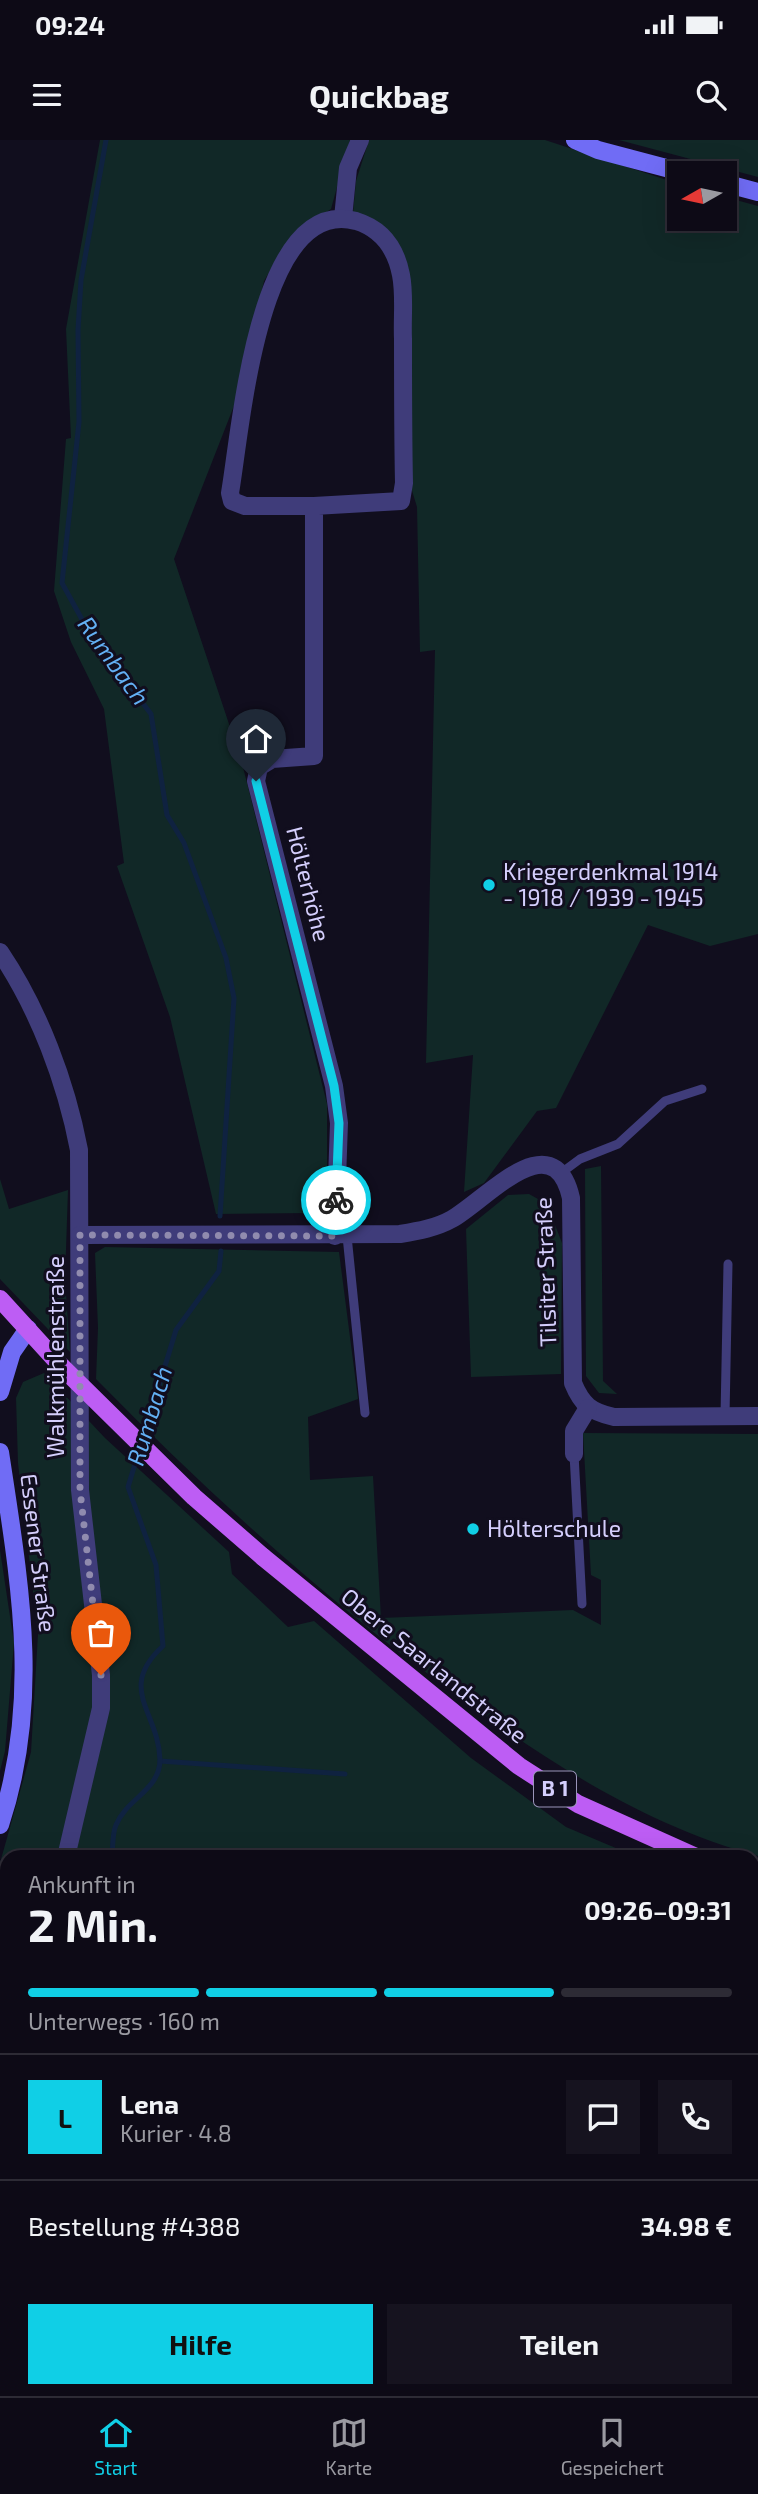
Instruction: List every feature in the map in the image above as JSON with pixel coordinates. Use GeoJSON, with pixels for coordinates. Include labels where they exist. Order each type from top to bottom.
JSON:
{"type":"FeatureCollection","features":[{"type":"Feature","properties":{"kind":"main road"},"geometry":{"type":"LineString","coordinates":[[575,140],[598,150],[667,168]]}},
{"type":"Feature","properties":{"kind":"main road"},"geometry":{"type":"LineString","coordinates":[[737,186],[758,192]]}},
{"type":"Feature","properties":{"kind":"main road","name":"B 1"},"geometry":{"type":"LineString","coordinates":[[0,1299],[28,1329]]}},
{"type":"Feature","properties":{"kind":"main road"},"geometry":{"type":"LineString","coordinates":[[0,1392],[12,1352],[28,1329]]}},
{"type":"Feature","properties":{"kind":"main road","name":"Obere Saarlandstraße"},"geometry":{"type":"LineString","coordinates":[[28,1329],[62,1367],[194,1497],[262,1557],[519,1766],[578,1804],[680,1850]]}},
{"type":"Feature","properties":{"kind":"main road","name":"Essener Straße"},"geometry":{"type":"LineString","coordinates":[[0,1452],[24,1621],[26,1681],[19,1748],[0,1825]]}},
{"type":"Feature","properties":{"kind":"street"},"geometry":{"type":"LineString","coordinates":[[343,218],[348,168],[360,140]]}},
{"type":"Feature","properties":{"kind":"street"},"geometry":{"type":"LineString","coordinates":[[343,218],[371,226],[386,238],[402,277],[404,482],[401,502],[366,505],[245,506],[232,501],[230,493],[257,337],[274,281],[292,248],[306,231],[328,219],[343,218]]}},
{"type":"Feature","properties":{"kind":"street","name":"Hölterhöhe"},"geometry":{"type":"LineString","coordinates":[[314,506],[314,756],[272,759],[259,767],[256,781],[334,1086],[339,1123],[341,1236]]}},
{"type":"Feature","properties":{"kind":"street","name":"Walkmühlenstraße"},"geometry":{"type":"LineString","coordinates":[[0,952],[43,1033],[71,1108],[79,1150],[80,1490],[101,1675],[101,1708],[68,1850]]}},
{"type":"Feature","properties":{"kind":"street","name":"Tilsiter Straße"},"geometry":{"type":"LineString","coordinates":[[80,1235],[341,1236],[426,1230],[468,1210],[516,1172],[531,1165],[551,1165],[561,1173],[571,1198],[573,1383],[580,1401],[589,1408]]}},
{"type":"Feature","properties":{"kind":"street"},"geometry":{"type":"LineString","coordinates":[[574,1454],[575,1431],[589,1408],[614,1417],[758,1416]]}},
{"type":"Feature","properties":{"kind":"lane"},"geometry":{"type":"LineString","coordinates":[[561,1173],[580,1159],[618,1144],[664,1101],[702,1089]]}},
{"type":"Feature","properties":{"kind":"lane"},"geometry":{"type":"LineString","coordinates":[[341,1236],[365,1413]]}},
{"type":"Feature","properties":{"kind":"lane"},"geometry":{"type":"LineString","coordinates":[[725,1416],[728,1264]]}},
{"type":"Feature","properties":{"kind":"lane"},"geometry":{"type":"LineString","coordinates":[[574,1454],[582,1604]]}},
{"type":"Feature","properties":{"kind":"green space"},"geometry":{"type":"Polygon","coordinates":[[[100,140],[350,140],[331,209],[290,237],[264,281],[239,393],[174,559],[242,763],[327,1104],[327,1180],[314,1213],[216,1214],[170,1017],[117,866],[124,863],[104,709],[71,642],[54,591],[66,439],[71,438],[66,329],[100,140]]]}},
{"type":"Feature","properties":{"kind":"green space"},"geometry":{"type":"Polygon","coordinates":[[[369,140],[545,140],[667,180],[667,231],[737,231],[737,200],[758,206],[758,934],[710,946],[648,925],[556,1108],[537,1111],[484,1183],[464,1192],[473,1055],[426,1063],[435,650],[420,652],[417,507],[410,484],[407,277],[353,213],[356,181],[369,140]]]}},
{"type":"Feature","properties":{"kind":"green space"},"geometry":{"type":"Polygon","coordinates":[[[619,140],[758,140],[758,177],[737,171],[737,161],[698,161],[619,140]]]}},
{"type":"Feature","properties":{"kind":"green space"},"geometry":{"type":"Polygon","coordinates":[[[601,1166],[603,1381],[617,1394],[599,1393],[586,1376],[585,1169],[601,1166]]]}},
{"type":"Feature","properties":{"kind":"green space"},"geometry":{"type":"Polygon","coordinates":[[[0,1179],[9,1209],[68,1190],[65,1279],[70,1352],[0,1279],[0,1179]]]}},
{"type":"Feature","properties":{"kind":"green space"},"geometry":{"type":"Polygon","coordinates":[[[529,1194],[547,1204],[562,1243],[561,1374],[471,1377],[466,1229],[508,1195],[529,1194]]]}},
{"type":"Feature","properties":{"kind":"green space"},"geometry":{"type":"Polygon","coordinates":[[[105,1247],[339,1252],[358,1399],[308,1417],[310,1480],[373,1476],[381,1618],[573,1610],[601,1625],[601,1580],[591,1575],[583,1433],[758,1434],[758,1850],[739,1850],[675,1827],[597,1788],[523,1742],[357,1619],[223,1503],[96,1379],[98,1328],[95,1253],[105,1247]]]}},
{"type":"Feature","properties":{"kind":"green space"},"geometry":{"type":"Polygon","coordinates":[[[44,1373],[105,1438],[229,1552],[232,1574],[288,1627],[314,1621],[471,1758],[566,1827],[620,1850],[4,1850],[31,1752],[38,1634],[18,1463],[16,1398],[23,1382],[44,1373]]]}},
{"type":"Feature","properties":{"kind":"green space"},"geometry":{"type":"Polygon","coordinates":[[[0,1550],[14,1643],[5,1751],[0,1771],[0,1550]]]}},
{"type":"Feature","properties":{"kind":"waterway","name":"Rumbach"},"geometry":{"type":"LineString","coordinates":[[106,140],[81,280],[78,330],[79,422],[62,583],[90,634],[151,714],[167,815],[184,843],[226,958],[234,998],[220,1216]]}},
{"type":"Feature","properties":{"kind":"waterway","name":"Rumbach"},"geometry":{"type":"LineString","coordinates":[[112,1850],[116,1825],[127,1808],[155,1779],[160,1760],[158,1743],[141,1688],[149,1661],[163,1646],[156,1565],[128,1487],[176,1330],[219,1271],[221,1251]]}},
{"type":"Feature","properties":{"kind":"waterway"},"geometry":{"type":"LineString","coordinates":[[160,1761],[345,1774]]}},
{"type":"Feature","properties":{"kind":"way so far"},"geometry":{"type":"LineString","coordinates":[[101,1675],[80,1490],[80,1235],[335,1236],[336,1200]]}},
{"type":"Feature","properties":{"kind":"place","name":"Kriegerdenkmal 1914 - 1918 / 1939 - 1945"},"geometry":{"type":"Point","coordinates":[489,885]}},
{"type":"Feature","properties":{"kind":"place","name":"Hölterschule"},"geometry":{"type":"Point","coordinates":[473,1529]}},
{"type":"Feature","properties":{"kind":"route"},"geometry":{"type":"LineString","coordinates":[[256,781],[334,1086],[339,1123],[336,1200]]}}]}
